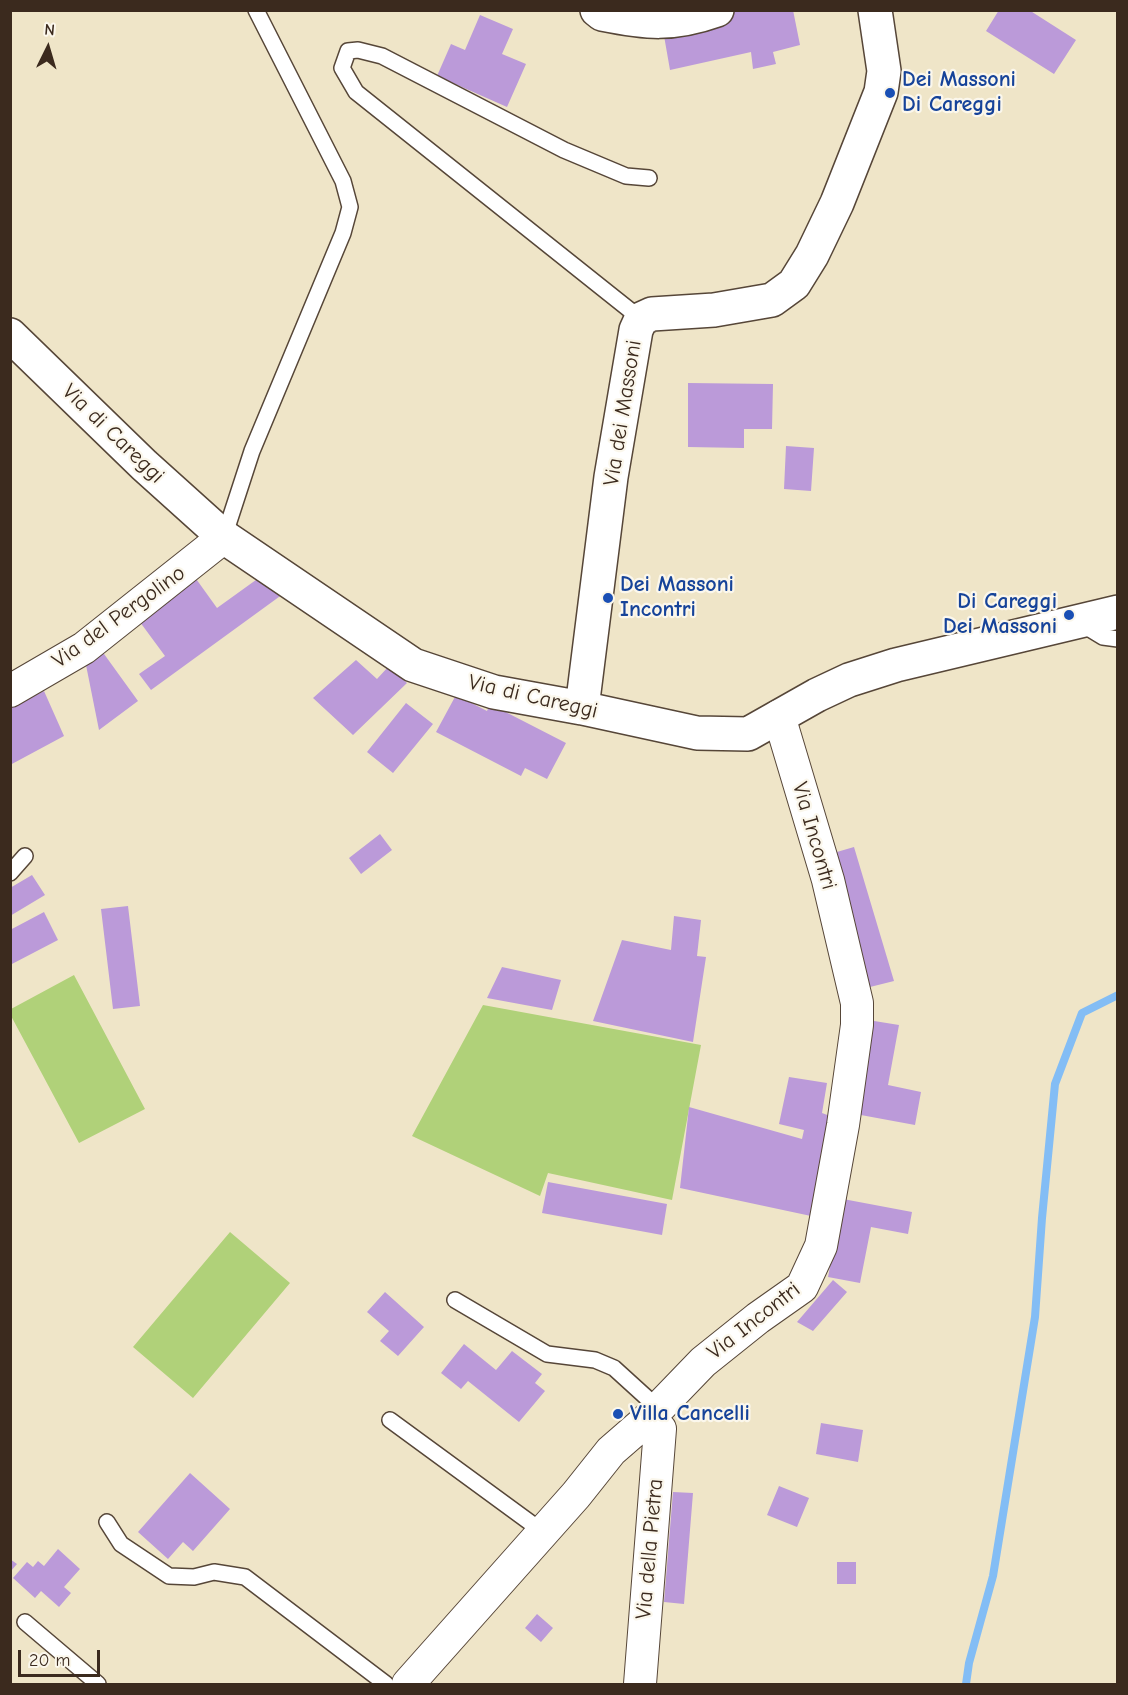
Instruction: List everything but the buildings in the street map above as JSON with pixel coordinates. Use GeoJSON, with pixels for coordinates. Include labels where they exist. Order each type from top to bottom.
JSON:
{"type":"FeatureCollection","features":[{"type":"Feature","properties":{"kind":"street"},"geometry":{"type":"LineString","coordinates":[[597,10],[602,14],[642,22],[673,22],[717,10]]}},
{"type":"Feature","properties":{"kind":"street","name":"Via dei Massoni"},"geometry":{"type":"LineString","coordinates":[[582,708],[611,477],[636,330],[641,319],[652,314],[714,310],[772,300],[794,284],[812,255],[837,203],[881,92],[884,71],[875,10]]}},
{"type":"Feature","properties":{"kind":"street","name":"Via di Careggi"},"geometry":{"type":"LineString","coordinates":[[10,335],[144,465],[224,537],[413,665],[494,692],[697,733],[748,734],[817,694],[858,677],[896,665],[1118,612]]}},
{"type":"Feature","properties":{"kind":"street","name":"Via del Pergolino"},"geometry":{"type":"LineString","coordinates":[[10,692],[84,648],[224,537]]}},
{"type":"Feature","properties":{"kind":"street","name":"Via Incontri"},"geometry":{"type":"LineString","coordinates":[[408,1684],[543,1532],[611,1451],[654,1413],[702,1362],[802,1287],[821,1246],[843,1125],[857,1025],[857,1002],[828,880],[779,716]]}},
{"type":"Feature","properties":{"kind":"street","name":"Via della Pietra"},"geometry":{"type":"LineString","coordinates":[[640,1684],[660,1429],[654,1413]]}},
{"type":"Feature","properties":{"kind":"lane"},"geometry":{"type":"LineString","coordinates":[[224,537],[252,451],[343,233],[350,207],[343,181],[256,10]]}},
{"type":"Feature","properties":{"kind":"lane"},"geometry":{"type":"LineString","coordinates":[[641,319],[356,92],[342,68],[348,51],[358,50],[382,56],[564,150],[626,176],[649,178]]}},
{"type":"Feature","properties":{"kind":"lane"},"geometry":{"type":"LineString","coordinates":[[1078,622],[1102,637],[1118,639]]}},
{"type":"Feature","properties":{"kind":"lane"},"geometry":{"type":"LineString","coordinates":[[10,873],[25,856]]}},
{"type":"Feature","properties":{"kind":"lane"},"geometry":{"type":"LineString","coordinates":[[454,1300],[548,1354],[595,1360],[614,1368],[654,1413]]}},
{"type":"Feature","properties":{"kind":"lane"},"geometry":{"type":"LineString","coordinates":[[390,1420],[543,1532]]}},
{"type":"Feature","properties":{"kind":"lane"},"geometry":{"type":"LineString","coordinates":[[107,1522],[121,1544],[169,1576],[194,1577],[214,1572],[245,1577],[386,1684]]}},
{"type":"Feature","properties":{"kind":"lane"},"geometry":{"type":"LineString","coordinates":[[25,1622],[98,1684]]}},
{"type":"Feature","properties":{"kind":"green space"},"geometry":{"type":"Polygon","coordinates":[[[74,975],[145,1109],[79,1143],[10,1014],[11,1009],[74,975]]]}},
{"type":"Feature","properties":{"kind":"green space"},"geometry":{"type":"Polygon","coordinates":[[[483,1005],[701,1045],[672,1200],[548,1173],[540,1196],[412,1136],[483,1005]]]}},
{"type":"Feature","properties":{"kind":"green space"},"geometry":{"type":"Polygon","coordinates":[[[230,1232],[290,1283],[193,1398],[133,1347],[230,1232]]]}},
{"type":"Feature","properties":{"kind":"waterway"},"geometry":{"type":"LineString","coordinates":[[966,1684],[969,1663],[993,1576],[1035,1317],[1055,1084],[1082,1013],[1118,995]]}},
{"type":"Feature","properties":{"kind":"place","name":"Dei Massoni Di Careggi"},"geometry":{"type":"Point","coordinates":[890,93]}},
{"type":"Feature","properties":{"kind":"place","name":"Dei Massoni Incontri"},"geometry":{"type":"Point","coordinates":[608,598]}},
{"type":"Feature","properties":{"kind":"place","name":"Di Careggi Dei Massoni"},"geometry":{"type":"Point","coordinates":[1069,615]}},
{"type":"Feature","properties":{"kind":"place","name":"Villa Cancelli"},"geometry":{"type":"Point","coordinates":[618,1414]}}]}
